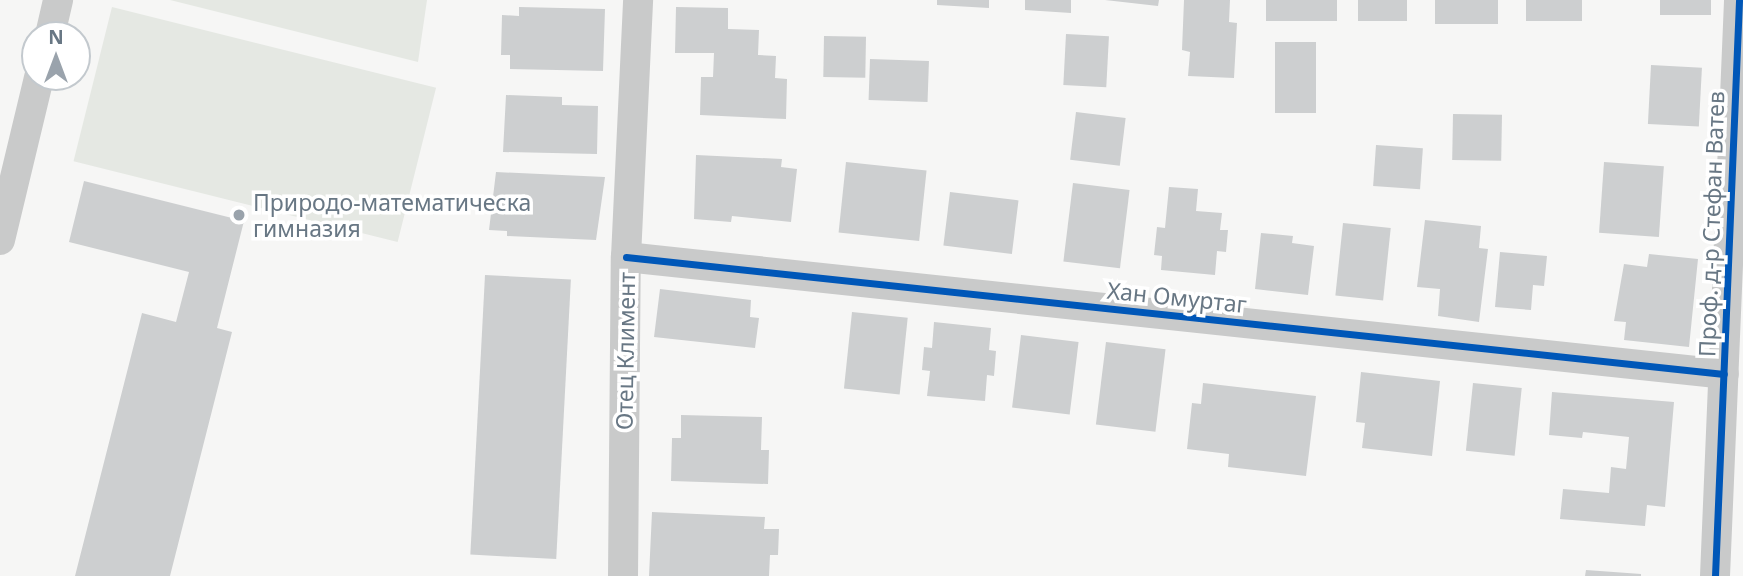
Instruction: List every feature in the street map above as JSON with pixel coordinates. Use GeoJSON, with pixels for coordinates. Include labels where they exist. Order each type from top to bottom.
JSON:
{"type":"FeatureCollection","features":[{"type":"Feature","properties":{"kind":"street"},"geometry":{"type":"LineString","coordinates":[[53,21],[58,0]]}},
{"type":"Feature","properties":{"kind":"street","name":"Отец Климент"},"geometry":{"type":"LineString","coordinates":[[623,576],[626,257],[638,0]]}},
{"type":"Feature","properties":{"kind":"street","name":"Проф. д-р Стефан Ватев"},"geometry":{"type":"LineString","coordinates":[[1715,576],[1739,0]]}},
{"type":"Feature","properties":{"kind":"street"},"geometry":{"type":"LineString","coordinates":[[0,240],[36,91]]}},
{"type":"Feature","properties":{"kind":"street","name":"Хан Омуртаг"},"geometry":{"type":"LineString","coordinates":[[626,257],[1724,374]]}},
{"type":"Feature","properties":{"kind":"shaded area"},"geometry":{"type":"Polygon","coordinates":[[[170,0],[427,0],[418,62],[170,0]]]}},
{"type":"Feature","properties":{"kind":"shaded area"},"geometry":{"type":"Polygon","coordinates":[[[112,7],[436,88],[398,242],[74,161],[112,7]]]}},
{"type":"Feature","properties":{"kind":"building"},"geometry":{"type":"Polygon","coordinates":[[[937,0],[989,0],[989,8],[937,5],[937,0]]]}},
{"type":"Feature","properties":{"kind":"building"},"geometry":{"type":"Polygon","coordinates":[[[1025,0],[1071,0],[1071,13],[1025,10],[1025,0]]]}},
{"type":"Feature","properties":{"kind":"building"},"geometry":{"type":"Polygon","coordinates":[[[1105,0],[1159,0],[1158,6],[1105,0]]]}},
{"type":"Feature","properties":{"kind":"building"},"geometry":{"type":"Polygon","coordinates":[[[1184,0],[1230,0],[1229,22],[1237,23],[1234,78],[1188,76],[1190,52],[1182,50],[1184,0]]]}},
{"type":"Feature","properties":{"kind":"building"},"geometry":{"type":"Polygon","coordinates":[[[1266,0],[1337,0],[1337,21],[1266,21],[1266,0]]]}},
{"type":"Feature","properties":{"kind":"building"},"geometry":{"type":"Polygon","coordinates":[[[1358,0],[1407,0],[1407,21],[1358,21],[1358,0]]]}},
{"type":"Feature","properties":{"kind":"building"},"geometry":{"type":"Polygon","coordinates":[[[1435,0],[1498,0],[1498,24],[1435,24],[1435,0]]]}},
{"type":"Feature","properties":{"kind":"building"},"geometry":{"type":"Polygon","coordinates":[[[1526,0],[1582,0],[1582,21],[1526,21],[1526,0]]]}},
{"type":"Feature","properties":{"kind":"building"},"geometry":{"type":"Polygon","coordinates":[[[1660,0],[1711,0],[1711,15],[1660,15],[1660,0]]]}},
{"type":"Feature","properties":{"kind":"building"},"geometry":{"type":"Polygon","coordinates":[[[519,7],[605,9],[603,71],[510,69],[510,55],[501,55],[502,15],[519,16],[519,7]]]}},
{"type":"Feature","properties":{"kind":"building"},"geometry":{"type":"Polygon","coordinates":[[[676,7],[728,8],[728,29],[759,30],[758,55],[776,56],[775,78],[787,79],[786,119],[700,115],[701,77],[713,77],[714,53],[675,53],[676,7]]]}},
{"type":"Feature","properties":{"kind":"building"},"geometry":{"type":"Polygon","coordinates":[[[1066,34],[1109,36],[1106,87],[1063,85],[1066,34]]]}},
{"type":"Feature","properties":{"kind":"building"},"geometry":{"type":"Polygon","coordinates":[[[824,36],[866,37],[865,78],[823,77],[824,36]]]}},
{"type":"Feature","properties":{"kind":"building"},"geometry":{"type":"Polygon","coordinates":[[[1275,42],[1316,42],[1316,113],[1275,113],[1275,42]]]}},
{"type":"Feature","properties":{"kind":"building"},"geometry":{"type":"Polygon","coordinates":[[[870,59],[929,61],[928,102],[869,100],[870,59]]]}},
{"type":"Feature","properties":{"kind":"building"},"geometry":{"type":"Polygon","coordinates":[[[1651,65],[1702,68],[1699,127],[1648,124],[1651,65]]]}},
{"type":"Feature","properties":{"kind":"building"},"geometry":{"type":"Polygon","coordinates":[[[506,95],[562,97],[562,105],[598,106],[597,154],[503,152],[506,95]]]}},
{"type":"Feature","properties":{"kind":"building"},"geometry":{"type":"Polygon","coordinates":[[[1076,112],[1126,118],[1120,166],[1070,160],[1076,112]]]}},
{"type":"Feature","properties":{"kind":"building"},"geometry":{"type":"Polygon","coordinates":[[[1453,114],[1502,115],[1501,161],[1452,160],[1453,114]]]}},
{"type":"Feature","properties":{"kind":"building"},"geometry":{"type":"Polygon","coordinates":[[[1376,145],[1423,148],[1420,189],[1373,186],[1376,145]]]}},
{"type":"Feature","properties":{"kind":"building"},"geometry":{"type":"Polygon","coordinates":[[[696,155],[782,159],[781,167],[797,169],[791,222],[732,216],[731,222],[694,219],[696,155]]]}},
{"type":"Feature","properties":{"kind":"building"},"geometry":{"type":"Polygon","coordinates":[[[846,162],[927,170],[919,241],[839,233],[846,162]]]}},
{"type":"Feature","properties":{"kind":"building"},"geometry":{"type":"Polygon","coordinates":[[[1604,162],[1664,166],[1659,237],[1599,233],[1604,162]]]}},
{"type":"Feature","properties":{"kind":"building"},"geometry":{"type":"Polygon","coordinates":[[[496,172],[605,177],[596,240],[507,236],[507,231],[489,230],[496,172]]]}},
{"type":"Feature","properties":{"kind":"building"},"geometry":{"type":"Polygon","coordinates":[[[84,181],[244,221],[217,328],[232,332],[170,576],[75,576],[142,313],[176,322],[189,272],[69,242],[84,181]]]}},
{"type":"Feature","properties":{"kind":"building"},"geometry":{"type":"Polygon","coordinates":[[[1073,183],[1130,190],[1120,268],[1063,261],[1073,183]]]}},
{"type":"Feature","properties":{"kind":"building"},"geometry":{"type":"Polygon","coordinates":[[[1169,187],[1198,189],[1196,211],[1222,213],[1220,230],[1228,230],[1226,252],[1217,251],[1215,275],[1161,270],[1162,256],[1154,255],[1157,227],[1165,228],[1169,187]]]}},
{"type":"Feature","properties":{"kind":"building"},"geometry":{"type":"Polygon","coordinates":[[[950,192],[1018,200],[1012,254],[943,246],[950,192]]]}},
{"type":"Feature","properties":{"kind":"building"},"geometry":{"type":"Polygon","coordinates":[[[1425,220],[1481,226],[1479,248],[1488,249],[1479,322],[1438,316],[1440,289],[1417,287],[1425,220]]]}},
{"type":"Feature","properties":{"kind":"building"},"geometry":{"type":"Polygon","coordinates":[[[1343,223],[1391,228],[1383,301],[1335,296],[1343,223]]]}},
{"type":"Feature","properties":{"kind":"building"},"geometry":{"type":"Polygon","coordinates":[[[1261,233],[1293,236],[1292,243],[1314,246],[1308,295],[1255,289],[1261,233]]]}},
{"type":"Feature","properties":{"kind":"building"},"geometry":{"type":"Polygon","coordinates":[[[1500,252],[1547,256],[1544,286],[1533,285],[1531,310],[1495,307],[1500,252]]]}},
{"type":"Feature","properties":{"kind":"building"},"geometry":{"type":"Polygon","coordinates":[[[1649,254],[1698,259],[1689,347],[1624,340],[1626,322],[1614,321],[1624,264],[1647,267],[1649,254]]]}},
{"type":"Feature","properties":{"kind":"building"},"geometry":{"type":"Polygon","coordinates":[[[485,275],[571,280],[556,559],[470,555],[485,275]]]}},
{"type":"Feature","properties":{"kind":"building"},"geometry":{"type":"Polygon","coordinates":[[[660,289],[751,300],[750,317],[759,318],[755,348],[654,337],[660,289]]]}},
{"type":"Feature","properties":{"kind":"building"},"geometry":{"type":"Polygon","coordinates":[[[852,312],[908,318],[900,394],[844,389],[852,312]]]}},
{"type":"Feature","properties":{"kind":"building"},"geometry":{"type":"Polygon","coordinates":[[[934,322],[991,328],[989,350],[996,351],[994,376],[987,375],[985,401],[927,396],[930,371],[922,370],[924,347],[932,348],[934,322]]]}},
{"type":"Feature","properties":{"kind":"building"},"geometry":{"type":"Polygon","coordinates":[[[1021,335],[1079,342],[1070,415],[1012,407],[1021,335]]]}},
{"type":"Feature","properties":{"kind":"building"},"geometry":{"type":"Polygon","coordinates":[[[1106,342],[1166,349],[1155,432],[1096,424],[1106,342]]]}},
{"type":"Feature","properties":{"kind":"building"},"geometry":{"type":"Polygon","coordinates":[[[1361,372],[1440,381],[1432,456],[1362,448],[1365,423],[1356,422],[1361,372]]]}},
{"type":"Feature","properties":{"kind":"building"},"geometry":{"type":"Polygon","coordinates":[[[1203,383],[1316,396],[1306,476],[1228,467],[1229,454],[1187,449],[1192,403],[1201,404],[1203,383]]]}},
{"type":"Feature","properties":{"kind":"building"},"geometry":{"type":"Polygon","coordinates":[[[1473,383],[1522,388],[1515,456],[1466,451],[1473,383]]]}},
{"type":"Feature","properties":{"kind":"building"},"geometry":{"type":"Polygon","coordinates":[[[1552,392],[1674,402],[1665,507],[1647,505],[1645,526],[1560,519],[1563,489],[1609,493],[1611,467],[1626,469],[1629,437],[1583,432],[1582,438],[1549,435],[1552,392]]]}},
{"type":"Feature","properties":{"kind":"building"},"geometry":{"type":"Polygon","coordinates":[[[681,415],[762,417],[761,450],[769,450],[768,484],[671,481],[672,438],[681,438],[681,415]]]}},
{"type":"Feature","properties":{"kind":"building"},"geometry":{"type":"Polygon","coordinates":[[[652,512],[765,517],[764,529],[779,529],[778,555],[770,555],[769,576],[649,576],[652,512]]]}},
{"type":"Feature","properties":{"kind":"building"},"geometry":{"type":"Polygon","coordinates":[[[1586,570],[1641,574],[1641,576],[1585,576],[1586,570]]]}},
{"type":"Feature","properties":{"kind":"cycle path"},"geometry":{"type":"LineString","coordinates":[[1715,576],[1739,0]]}},
{"type":"Feature","properties":{"kind":"cycle path"},"geometry":{"type":"LineString","coordinates":[[626,257],[1724,374]]}},
{"type":"Feature","properties":{"kind":"place","name":"Природо-математическа гимназия"},"geometry":{"type":"Point","coordinates":[239,215]}}]}
